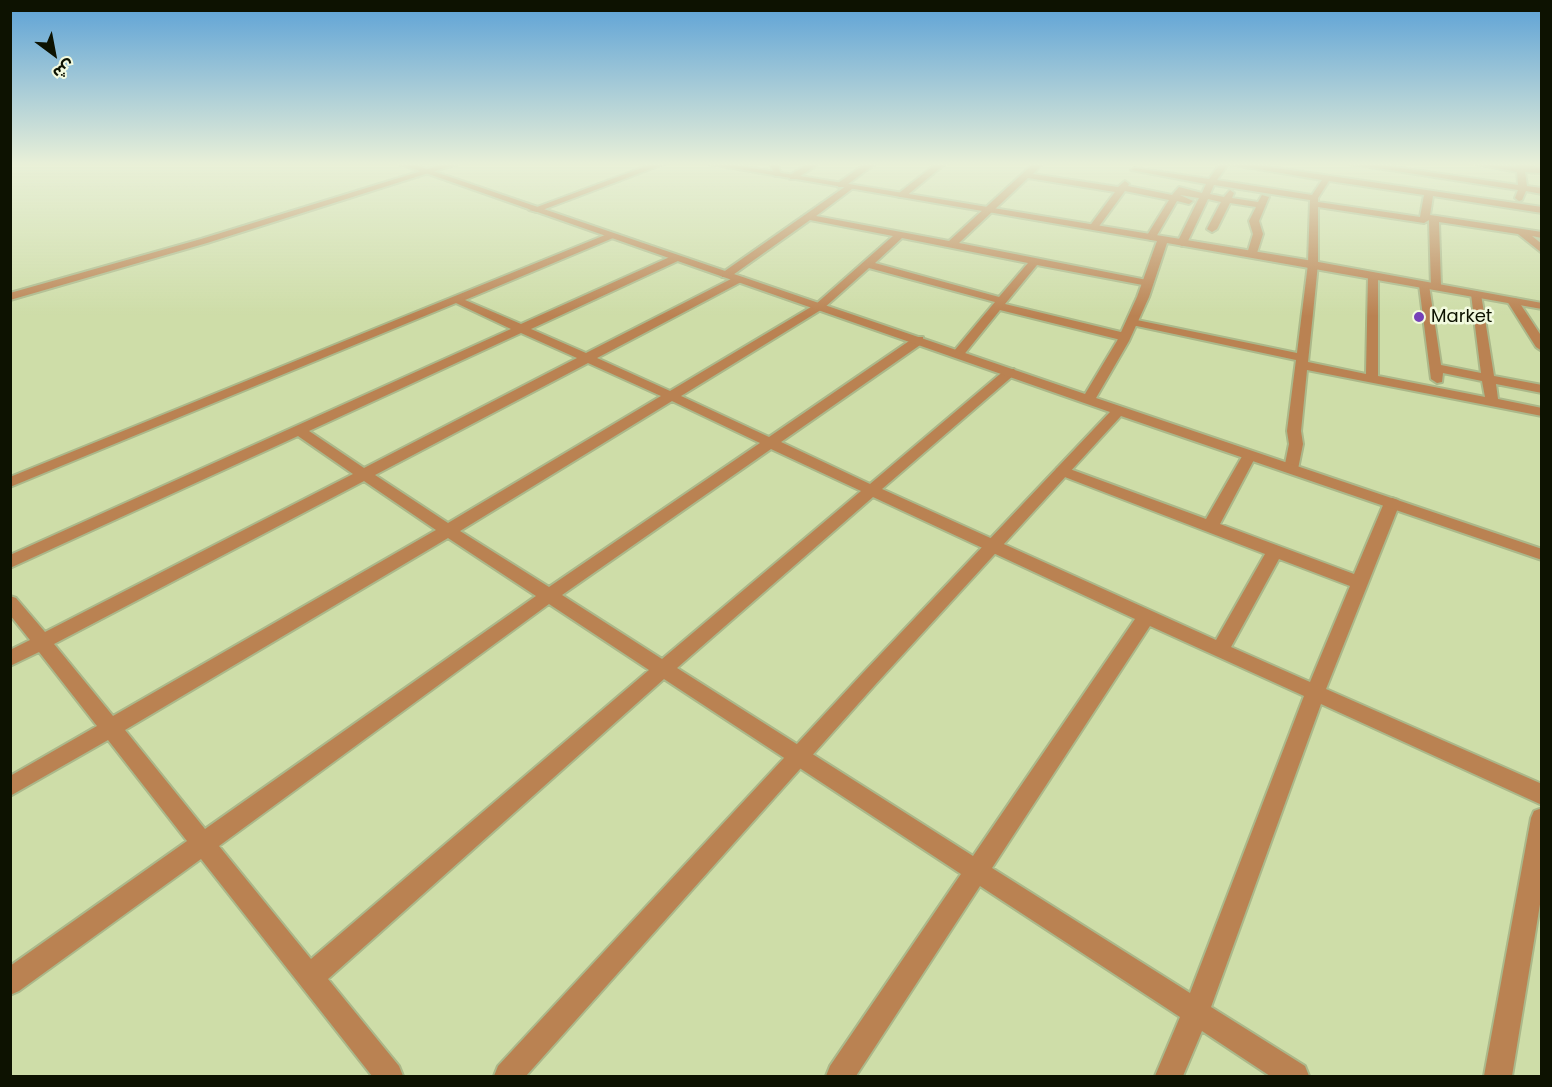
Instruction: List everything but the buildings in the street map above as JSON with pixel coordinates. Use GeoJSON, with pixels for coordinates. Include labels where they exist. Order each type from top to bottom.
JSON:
{"type":"FeatureCollection","features":[{"type":"Feature","properties":{"kind":"street"},"geometry":{"type":"LineString","coordinates":[[10,297],[284,215]]}},
{"type":"Feature","properties":{"kind":"street"},"geometry":{"type":"LineString","coordinates":[[548,215],[1542,555]]}},
{"type":"Feature","properties":{"kind":"street"},"geometry":{"type":"LineString","coordinates":[[10,659],[586,359],[733,277],[811,215]]}},
{"type":"Feature","properties":{"kind":"street"},"geometry":{"type":"LineString","coordinates":[[952,244],[984,215]]}},
{"type":"Feature","properties":{"kind":"street"},"geometry":{"type":"LineString","coordinates":[[1018,215],[1313,264],[1542,306]]}},
{"type":"Feature","properties":{"kind":"street"},"geometry":{"type":"LineString","coordinates":[[1094,227],[1103,215]]}},
{"type":"Feature","properties":{"kind":"street"},"geometry":{"type":"LineString","coordinates":[[1088,400],[1132,322],[1148,283],[1157,238],[1167,215]]}},
{"type":"Feature","properties":{"kind":"street"},"geometry":{"type":"LineString","coordinates":[[1182,243],[1196,215]]}},
{"type":"Feature","properties":{"kind":"street"},"geometry":{"type":"LineString","coordinates":[[1212,229],[1219,215]]}},
{"type":"Feature","properties":{"kind":"street"},"geometry":{"type":"LineString","coordinates":[[1252,254],[1258,234],[1254,221],[1256,215]]}},
{"type":"Feature","properties":{"kind":"street"},"geometry":{"type":"LineString","coordinates":[[1291,469],[1296,444],[1294,431],[1313,264],[1314,215]]}},
{"type":"Feature","properties":{"kind":"street"},"geometry":{"type":"LineString","coordinates":[[1415,215],[1424,220],[1445,215]]}},
{"type":"Feature","properties":{"kind":"street"},"geometry":{"type":"LineString","coordinates":[[1492,215],[1517,219],[1529,215]]}},
{"type":"Feature","properties":{"kind":"street"},"geometry":{"type":"LineString","coordinates":[[1492,215],[1517,219],[1542,235]]}},
{"type":"Feature","properties":{"kind":"street"},"geometry":{"type":"LineString","coordinates":[[1518,215],[1517,219],[1542,250]]}},
{"type":"Feature","properties":{"kind":"street"},"geometry":{"type":"LineString","coordinates":[[808,217],[1148,283]]}},
{"type":"Feature","properties":{"kind":"street"},"geometry":{"type":"LineString","coordinates":[[1429,217],[1430,286],[1439,392]]}},
{"type":"Feature","properties":{"kind":"street"},"geometry":{"type":"LineString","coordinates":[[10,787],[449,530],[820,306],[901,234]]}},
{"type":"Feature","properties":{"kind":"street"},"geometry":{"type":"LineString","coordinates":[[10,483],[610,236]]}},
{"type":"Feature","properties":{"kind":"street"},"geometry":{"type":"LineString","coordinates":[[10,562],[675,258]]}},
{"type":"Feature","properties":{"kind":"street"},"geometry":{"type":"LineString","coordinates":[[958,354],[1035,261]]}},
{"type":"Feature","properties":{"kind":"street"},"geometry":{"type":"LineString","coordinates":[[867,264],[1000,304],[1125,337]]}},
{"type":"Feature","properties":{"kind":"street"},"geometry":{"type":"LineString","coordinates":[[1372,378],[1373,276]]}},
{"type":"Feature","properties":{"kind":"street"},"geometry":{"type":"LineString","coordinates":[[1476,294],[1492,402]]}},
{"type":"Feature","properties":{"kind":"street"},"geometry":{"type":"LineString","coordinates":[[454,299],[671,396],[992,547],[1542,795]]}},
{"type":"Feature","properties":{"kind":"street"},"geometry":{"type":"LineString","coordinates":[[1513,301],[1540,344]]}},
{"type":"Feature","properties":{"kind":"street"},"geometry":{"type":"LineString","coordinates":[[1132,322],[1372,378],[1542,412]]}},
{"type":"Feature","properties":{"kind":"street"},"geometry":{"type":"LineString","coordinates":[[10,982],[550,595],[919,340]]}},
{"type":"Feature","properties":{"kind":"street"},"geometry":{"type":"LineString","coordinates":[[1436,368],[1542,389]]}},
{"type":"Feature","properties":{"kind":"street"},"geometry":{"type":"LineString","coordinates":[[310,977],[664,668],[1010,372]]}},
{"type":"Feature","properties":{"kind":"street"},"geometry":{"type":"LineString","coordinates":[[508,1077],[1118,411]]}},
{"type":"Feature","properties":{"kind":"street"},"geometry":{"type":"LineString","coordinates":[[300,431],[449,530],[1295,1077]]}},
{"type":"Feature","properties":{"kind":"street"},"geometry":{"type":"LineString","coordinates":[[1210,527],[1249,456]]}},
{"type":"Feature","properties":{"kind":"street"},"geometry":{"type":"LineString","coordinates":[[1062,471],[1360,583]]}},
{"type":"Feature","properties":{"kind":"street"},"geometry":{"type":"LineString","coordinates":[[1169,1077],[1196,1012],[1315,693],[1392,503]]}},
{"type":"Feature","properties":{"kind":"street"},"geometry":{"type":"LineString","coordinates":[[1220,650],[1275,551]]}},
{"type":"Feature","properties":{"kind":"street"},"geometry":{"type":"LineString","coordinates":[[10,602],[389,1077]]}},
{"type":"Feature","properties":{"kind":"street"},"geometry":{"type":"LineString","coordinates":[[840,1077],[1146,617]]}},
{"type":"Feature","properties":{"kind":"street"},"geometry":{"type":"LineString","coordinates":[[1498,1077],[1542,818]]}},
{"type":"Feature","properties":{"kind":"place","name":"Market"},"geometry":{"type":"Point","coordinates":[1419,317]}}]}
